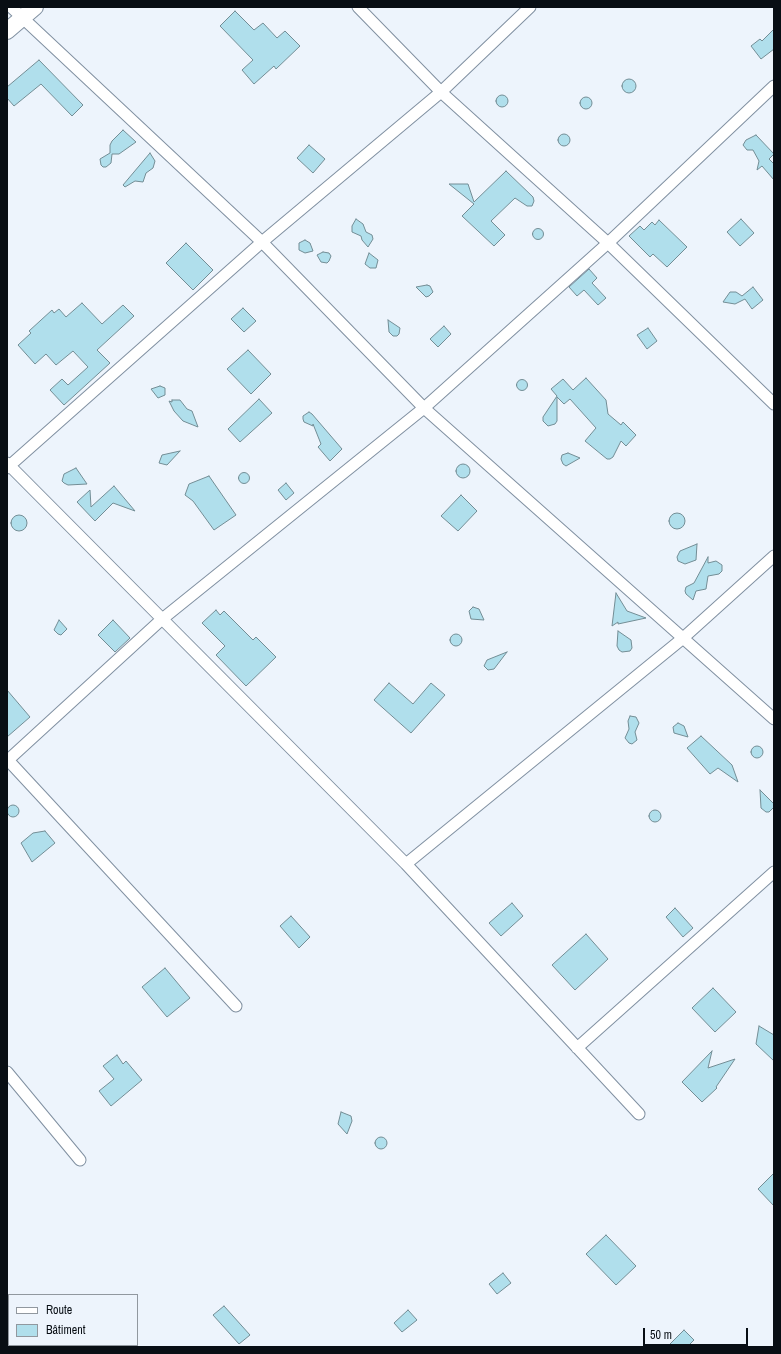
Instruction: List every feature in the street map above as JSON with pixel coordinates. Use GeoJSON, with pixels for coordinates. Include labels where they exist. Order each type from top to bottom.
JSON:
{"type":"FeatureCollection","features":[{"type":"Feature","properties":{"kind":"street"},"geometry":{"type":"LineString","coordinates":[[7,31],[16,13],[35,7]]}},
{"type":"Feature","properties":{"kind":"street"},"geometry":{"type":"LineString","coordinates":[[358,7],[441,92],[608,243],[774,404]]}},
{"type":"Feature","properties":{"kind":"street"},"geometry":{"type":"LineString","coordinates":[[530,7],[441,92],[262,242],[8,466],[406,864],[639,1114]]}},
{"type":"Feature","properties":{"kind":"street"},"geometry":{"type":"LineString","coordinates":[[16,13],[262,242],[424,408],[682,639],[774,719]]}},
{"type":"Feature","properties":{"kind":"street"},"geometry":{"type":"LineString","coordinates":[[236,1006],[7,760],[161,620],[424,408],[608,243],[774,86]]}},
{"type":"Feature","properties":{"kind":"street"},"geometry":{"type":"LineString","coordinates":[[406,864],[682,639],[774,556]]}},
{"type":"Feature","properties":{"kind":"street"},"geometry":{"type":"LineString","coordinates":[[577,1048],[774,872]]}},
{"type":"Feature","properties":{"kind":"street"},"geometry":{"type":"LineString","coordinates":[[7,1072],[80,1160]]}},
{"type":"Feature","properties":{"kind":"building"},"geometry":{"type":"Polygon","coordinates":[[[235,11],[254,30],[263,23],[277,38],[285,31],[300,46],[276,69],[274,66],[254,84],[242,70],[253,60],[220,26],[235,11]]]}},
{"type":"Feature","properties":{"kind":"building"},"geometry":{"type":"Polygon","coordinates":[[[774,29],[774,49],[761,59],[751,46],[760,39],[762,41],[774,29]]]}},
{"type":"Feature","properties":{"kind":"building"},"geometry":{"type":"Polygon","coordinates":[[[39,60],[83,105],[72,116],[41,84],[14,106],[7,98],[7,87],[39,60]]]}},
{"type":"Feature","properties":{"kind":"building"},"geometry":{"type":"Polygon","coordinates":[[[626,79],[632,79],[636,83],[636,89],[632,93],[626,93],[622,89],[622,83],[626,79]]]}},
{"type":"Feature","properties":{"kind":"building"},"geometry":{"type":"Polygon","coordinates":[[[502,95],[506,97],[508,101],[506,105],[502,107],[498,105],[496,101],[498,97],[502,95]]]}},
{"type":"Feature","properties":{"kind":"building"},"geometry":{"type":"Polygon","coordinates":[[[586,97],[590,99],[592,103],[590,107],[586,109],[582,107],[580,103],[582,99],[586,97]]]}},
{"type":"Feature","properties":{"kind":"building"},"geometry":{"type":"Polygon","coordinates":[[[123,130],[136,142],[119,154],[112,154],[111,163],[106,167],[103,167],[100,159],[110,153],[110,145],[112,141],[123,130]]]}},
{"type":"Feature","properties":{"kind":"building"},"geometry":{"type":"Polygon","coordinates":[[[564,134],[568,136],[570,140],[568,144],[564,146],[560,144],[558,140],[560,136],[564,134]]]}},
{"type":"Feature","properties":{"kind":"building"},"geometry":{"type":"Polygon","coordinates":[[[756,135],[774,154],[769,159],[774,164],[774,180],[762,166],[757,170],[759,161],[753,150],[747,150],[743,145],[746,140],[756,135]]]}},
{"type":"Feature","properties":{"kind":"building"},"geometry":{"type":"Polygon","coordinates":[[[309,145],[325,159],[313,173],[297,158],[309,145]]]}},
{"type":"Feature","properties":{"kind":"building"},"geometry":{"type":"Polygon","coordinates":[[[150,153],[155,161],[153,168],[146,173],[143,182],[135,181],[125,187],[123,185],[150,153]]]}},
{"type":"Feature","properties":{"kind":"building"},"geometry":{"type":"Polygon","coordinates":[[[506,171],[533,197],[534,201],[532,206],[527,206],[515,198],[491,221],[505,235],[494,246],[462,216],[474,204],[449,184],[468,184],[474,202],[506,171]]]}},
{"type":"Feature","properties":{"kind":"building"},"geometry":{"type":"Polygon","coordinates":[[[356,219],[363,224],[366,232],[372,235],[373,239],[368,247],[362,240],[361,236],[352,232],[352,226],[356,219]]]}},
{"type":"Feature","properties":{"kind":"building"},"geometry":{"type":"Polygon","coordinates":[[[741,219],[754,233],[740,246],[727,232],[741,219]]]}},
{"type":"Feature","properties":{"kind":"building"},"geometry":{"type":"Polygon","coordinates":[[[659,220],[687,247],[667,267],[653,254],[650,257],[629,236],[640,226],[644,230],[652,222],[655,225],[659,220]]]}},
{"type":"Feature","properties":{"kind":"building"},"geometry":{"type":"Polygon","coordinates":[[[538,228],[542,230],[544,234],[542,238],[538,240],[534,238],[532,234],[534,230],[538,228]]]}},
{"type":"Feature","properties":{"kind":"building"},"geometry":{"type":"Polygon","coordinates":[[[305,240],[310,243],[313,251],[305,253],[299,250],[299,243],[305,240]]]}},
{"type":"Feature","properties":{"kind":"building"},"geometry":{"type":"Polygon","coordinates":[[[186,243],[213,270],[193,290],[166,263],[186,243]]]}},
{"type":"Feature","properties":{"kind":"building"},"geometry":{"type":"Polygon","coordinates":[[[323,252],[329,253],[331,256],[327,263],[321,262],[317,255],[323,252]]]}},
{"type":"Feature","properties":{"kind":"building"},"geometry":{"type":"Polygon","coordinates":[[[369,253],[378,260],[376,268],[370,268],[365,264],[369,253]]]}},
{"type":"Feature","properties":{"kind":"building"},"geometry":{"type":"Polygon","coordinates":[[[589,269],[597,278],[592,283],[606,298],[598,305],[584,290],[577,296],[569,287],[589,269]]]}},
{"type":"Feature","properties":{"kind":"building"},"geometry":{"type":"Polygon","coordinates":[[[427,285],[430,286],[433,292],[426,297],[416,287],[427,285]]]}},
{"type":"Feature","properties":{"kind":"building"},"geometry":{"type":"Polygon","coordinates":[[[753,287],[763,300],[752,309],[745,299],[735,304],[723,302],[730,292],[736,292],[742,296],[753,287]]]}},
{"type":"Feature","properties":{"kind":"building"},"geometry":{"type":"Polygon","coordinates":[[[82,303],[102,324],[123,305],[134,316],[97,350],[110,363],[64,405],[50,390],[62,379],[68,385],[88,367],[73,351],[56,365],[46,354],[35,364],[18,345],[31,333],[29,331],[52,310],[54,313],[59,309],[66,317],[82,303]]]}},
{"type":"Feature","properties":{"kind":"building"},"geometry":{"type":"Polygon","coordinates":[[[243,308],[256,321],[244,332],[231,319],[243,308]]]}},
{"type":"Feature","properties":{"kind":"building"},"geometry":{"type":"Polygon","coordinates":[[[388,320],[400,328],[397,336],[393,336],[389,332],[388,320]]]}},
{"type":"Feature","properties":{"kind":"building"},"geometry":{"type":"Polygon","coordinates":[[[444,326],[451,334],[438,347],[430,339],[444,326]]]}},
{"type":"Feature","properties":{"kind":"building"},"geometry":{"type":"Polygon","coordinates":[[[648,328],[657,341],[647,349],[637,335],[648,328]]]}},
{"type":"Feature","properties":{"kind":"building"},"geometry":{"type":"Polygon","coordinates":[[[248,350],[271,374],[251,394],[227,369],[248,350]]]}},
{"type":"Feature","properties":{"kind":"building"},"geometry":{"type":"Polygon","coordinates":[[[586,378],[606,400],[608,414],[621,425],[623,422],[636,435],[626,446],[621,441],[613,457],[610,459],[607,459],[585,441],[596,428],[570,399],[564,404],[557,397],[557,421],[555,424],[548,426],[543,421],[543,417],[557,396],[551,389],[563,379],[573,390],[586,378]]]}},
{"type":"Feature","properties":{"kind":"building"},"geometry":{"type":"Polygon","coordinates":[[[522,379],[526,381],[528,385],[526,389],[522,391],[518,389],[516,385],[518,381],[522,379]]]}},
{"type":"Feature","properties":{"kind":"building"},"geometry":{"type":"Polygon","coordinates":[[[160,386],[165,388],[165,395],[158,398],[151,389],[160,386]]]}},
{"type":"Feature","properties":{"kind":"building"},"geometry":{"type":"Polygon","coordinates":[[[259,399],[272,413],[240,442],[228,429],[259,399]]]}},
{"type":"Feature","properties":{"kind":"building"},"geometry":{"type":"Polygon","coordinates":[[[172,400],[180,400],[187,409],[192,411],[198,427],[183,421],[174,411],[169,401],[172,402],[172,400]]]}},
{"type":"Feature","properties":{"kind":"building"},"geometry":{"type":"Polygon","coordinates":[[[309,412],[342,449],[330,461],[318,447],[321,444],[313,424],[313,426],[304,422],[303,416],[309,412]]]}},
{"type":"Feature","properties":{"kind":"building"},"geometry":{"type":"Polygon","coordinates":[[[180,451],[167,465],[159,463],[162,455],[180,451]]]}},
{"type":"Feature","properties":{"kind":"building"},"geometry":{"type":"Polygon","coordinates":[[[568,453],[580,458],[566,466],[563,464],[561,459],[562,455],[568,453]]]}},
{"type":"Feature","properties":{"kind":"building"},"geometry":{"type":"Polygon","coordinates":[[[463,464],[468,466],[470,471],[468,476],[463,478],[458,476],[456,471],[458,466],[463,464]]]}},
{"type":"Feature","properties":{"kind":"building"},"geometry":{"type":"Polygon","coordinates":[[[76,468],[87,484],[68,485],[62,481],[64,474],[76,468]]]}},
{"type":"Feature","properties":{"kind":"building"},"geometry":{"type":"Polygon","coordinates":[[[244,472],[248,474],[250,478],[248,482],[244,484],[240,482],[238,478],[240,474],[244,472]]]}},
{"type":"Feature","properties":{"kind":"building"},"geometry":{"type":"Polygon","coordinates":[[[209,476],[236,515],[214,530],[193,501],[185,495],[189,484],[209,476]]]}},
{"type":"Feature","properties":{"kind":"building"},"geometry":{"type":"Polygon","coordinates":[[[286,483],[294,493],[286,500],[278,490],[286,483]]]}},
{"type":"Feature","properties":{"kind":"building"},"geometry":{"type":"Polygon","coordinates":[[[114,486],[135,511],[113,503],[95,521],[77,502],[90,490],[91,507],[114,486]]]}},
{"type":"Feature","properties":{"kind":"building"},"geometry":{"type":"Polygon","coordinates":[[[461,495],[477,511],[458,531],[441,516],[461,495]]]}},
{"type":"Feature","properties":{"kind":"building"},"geometry":{"type":"Polygon","coordinates":[[[677,513],[684,518],[685,521],[680,528],[677,529],[670,524],[669,521],[674,514],[677,513]]]}},
{"type":"Feature","properties":{"kind":"building"},"geometry":{"type":"Polygon","coordinates":[[[19,515],[25,517],[27,523],[25,529],[19,531],[13,529],[11,523],[13,517],[19,515]]]}},
{"type":"Feature","properties":{"kind":"building"},"geometry":{"type":"Polygon","coordinates":[[[697,544],[696,560],[685,564],[678,561],[677,557],[680,551],[697,544]]]}},
{"type":"Feature","properties":{"kind":"building"},"geometry":{"type":"Polygon","coordinates":[[[708,557],[708,563],[716,561],[722,565],[722,571],[719,574],[708,576],[706,589],[696,591],[693,600],[686,594],[686,587],[694,583],[708,557]]]}},
{"type":"Feature","properties":{"kind":"building"},"geometry":{"type":"Polygon","coordinates":[[[616,593],[627,611],[646,618],[618,624],[618,622],[612,626],[616,593]]]}},
{"type":"Feature","properties":{"kind":"building"},"geometry":{"type":"Polygon","coordinates":[[[473,607],[479,609],[484,620],[471,619],[469,611],[473,607]]]}},
{"type":"Feature","properties":{"kind":"building"},"geometry":{"type":"Polygon","coordinates":[[[216,610],[220,615],[224,611],[253,640],[256,637],[276,657],[246,686],[216,655],[225,646],[202,623],[216,610]]]}},
{"type":"Feature","properties":{"kind":"building"},"geometry":{"type":"Polygon","coordinates":[[[59,620],[67,629],[61,635],[54,630],[59,620]]]}},
{"type":"Feature","properties":{"kind":"building"},"geometry":{"type":"Polygon","coordinates":[[[113,620],[130,638],[115,652],[98,635],[113,620]]]}},
{"type":"Feature","properties":{"kind":"building"},"geometry":{"type":"Polygon","coordinates":[[[618,631],[631,640],[632,648],[630,651],[622,652],[619,650],[617,646],[618,631]]]}},
{"type":"Feature","properties":{"kind":"building"},"geometry":{"type":"Polygon","coordinates":[[[454,634],[458,634],[462,640],[458,646],[454,646],[450,642],[450,638],[454,634]]]}},
{"type":"Feature","properties":{"kind":"building"},"geometry":{"type":"Polygon","coordinates":[[[507,652],[494,669],[488,670],[484,666],[487,660],[507,652]]]}},
{"type":"Feature","properties":{"kind":"building"},"geometry":{"type":"Polygon","coordinates":[[[389,683],[413,704],[431,683],[445,695],[411,733],[374,700],[389,683]]]}},
{"type":"Feature","properties":{"kind":"building"},"geometry":{"type":"Polygon","coordinates":[[[7,690],[30,717],[7,737],[7,690]]]}},
{"type":"Feature","properties":{"kind":"building"},"geometry":{"type":"Polygon","coordinates":[[[630,716],[636,717],[639,723],[635,732],[637,740],[632,744],[625,738],[629,729],[628,721],[630,716]]]}},
{"type":"Feature","properties":{"kind":"building"},"geometry":{"type":"Polygon","coordinates":[[[678,723],[684,726],[688,737],[674,733],[673,727],[678,723]]]}},
{"type":"Feature","properties":{"kind":"building"},"geometry":{"type":"Polygon","coordinates":[[[701,736],[732,765],[738,782],[718,768],[710,774],[687,748],[701,736]]]}},
{"type":"Feature","properties":{"kind":"building"},"geometry":{"type":"Polygon","coordinates":[[[757,746],[761,748],[763,752],[761,756],[757,758],[753,756],[751,752],[753,748],[757,746]]]}},
{"type":"Feature","properties":{"kind":"building"},"geometry":{"type":"Polygon","coordinates":[[[760,790],[774,804],[774,807],[769,812],[766,812],[761,808],[760,790]]]}},
{"type":"Feature","properties":{"kind":"building"},"geometry":{"type":"Polygon","coordinates":[[[13,805],[17,807],[19,811],[17,815],[13,817],[9,815],[7,811],[9,807],[13,805]]]}},
{"type":"Feature","properties":{"kind":"building"},"geometry":{"type":"Polygon","coordinates":[[[653,810],[657,810],[661,816],[657,822],[653,822],[649,818],[649,814],[653,810]]]}},
{"type":"Feature","properties":{"kind":"building"},"geometry":{"type":"Polygon","coordinates":[[[45,831],[55,843],[32,862],[21,843],[33,833],[45,831]]]}},
{"type":"Feature","properties":{"kind":"building"},"geometry":{"type":"Polygon","coordinates":[[[512,903],[523,916],[501,936],[489,923],[512,903]]]}},
{"type":"Feature","properties":{"kind":"building"},"geometry":{"type":"Polygon","coordinates":[[[675,908],[693,928],[683,937],[666,917],[675,908]]]}},
{"type":"Feature","properties":{"kind":"building"},"geometry":{"type":"Polygon","coordinates":[[[291,916],[310,937],[299,948],[280,926],[291,916]]]}},
{"type":"Feature","properties":{"kind":"building"},"geometry":{"type":"Polygon","coordinates":[[[586,934],[608,959],[575,990],[552,965],[586,934]]]}},
{"type":"Feature","properties":{"kind":"building"},"geometry":{"type":"Polygon","coordinates":[[[165,968],[190,998],[167,1017],[142,987],[165,968]]]}},
{"type":"Feature","properties":{"kind":"building"},"geometry":{"type":"Polygon","coordinates":[[[713,988],[736,1012],[715,1032],[692,1008],[713,988]]]}},
{"type":"Feature","properties":{"kind":"building"},"geometry":{"type":"Polygon","coordinates":[[[759,1026],[774,1035],[774,1061],[756,1044],[759,1026]]]}},
{"type":"Feature","properties":{"kind":"building"},"geometry":{"type":"Polygon","coordinates":[[[712,1051],[708,1068],[735,1059],[716,1087],[717,1088],[702,1102],[682,1082],[712,1051]]]}},
{"type":"Feature","properties":{"kind":"building"},"geometry":{"type":"Polygon","coordinates":[[[117,1055],[123,1064],[126,1061],[142,1080],[111,1106],[99,1091],[114,1079],[103,1066],[117,1055]]]}},
{"type":"Feature","properties":{"kind":"building"},"geometry":{"type":"Polygon","coordinates":[[[341,1112],[351,1116],[352,1121],[347,1134],[338,1124],[341,1112]]]}},
{"type":"Feature","properties":{"kind":"building"},"geometry":{"type":"Polygon","coordinates":[[[381,1137],[385,1139],[387,1143],[385,1147],[381,1149],[377,1147],[375,1143],[377,1139],[381,1137]]]}},
{"type":"Feature","properties":{"kind":"building"},"geometry":{"type":"Polygon","coordinates":[[[774,1173],[774,1206],[758,1189],[774,1173]]]}},
{"type":"Feature","properties":{"kind":"building"},"geometry":{"type":"Polygon","coordinates":[[[606,1235],[636,1266],[616,1285],[586,1254],[606,1235]]]}},
{"type":"Feature","properties":{"kind":"building"},"geometry":{"type":"Polygon","coordinates":[[[503,1273],[511,1283],[497,1294],[489,1284],[503,1273]]]}},
{"type":"Feature","properties":{"kind":"building"},"geometry":{"type":"Polygon","coordinates":[[[224,1306],[250,1335],[239,1344],[213,1315],[224,1306]]]}},
{"type":"Feature","properties":{"kind":"building"},"geometry":{"type":"Polygon","coordinates":[[[408,1310],[417,1320],[402,1332],[394,1323],[408,1310]]]}},
{"type":"Feature","properties":{"kind":"building"},"geometry":{"type":"Polygon","coordinates":[[[684,1330],[694,1340],[687,1347],[667,1347],[684,1330]]]}}]}
